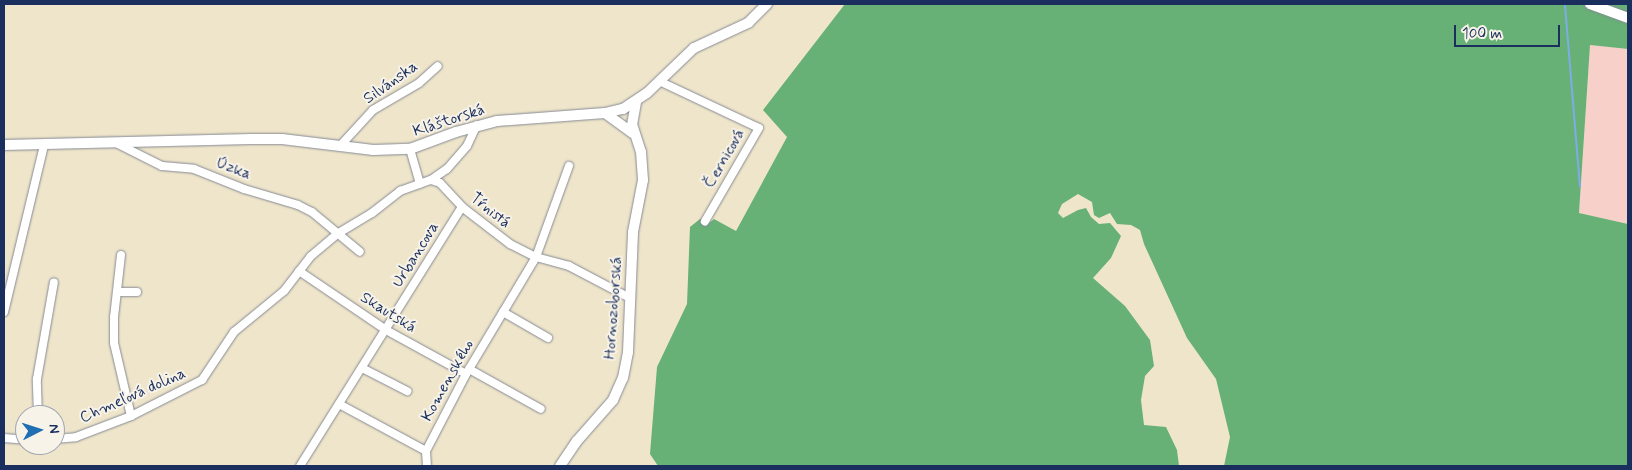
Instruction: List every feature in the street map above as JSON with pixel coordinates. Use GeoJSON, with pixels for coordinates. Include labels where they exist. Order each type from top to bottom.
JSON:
{"type":"FeatureCollection","features":[{"type":"Feature","properties":{"kind":"street","name":"Kláštorská"},"geometry":{"type":"LineString","coordinates":[[4,145],[250,138],[282,139],[373,150],[410,150],[478,125],[508,120],[606,113],[623,109],[636,102],[694,48],[748,23],[767,4]]}},
{"type":"Feature","properties":{"kind":"street"},"geometry":{"type":"LineString","coordinates":[[1590,4],[1628,18]]}},
{"type":"Feature","properties":{"kind":"street","name":"Silvánska"},"geometry":{"type":"LineString","coordinates":[[340,146],[373,110],[419,83],[438,66]]}},
{"type":"Feature","properties":{"kind":"street","name":"Černicová"},"geometry":{"type":"LineString","coordinates":[[659,81],[759,128],[705,221]]}},
{"type":"Feature","properties":{"kind":"street","name":"Hornozoborská"},"geometry":{"type":"LineString","coordinates":[[560,466],[576,441],[612,400],[623,378],[628,352],[634,232],[643,180],[641,152],[633,133],[632,117],[636,102]]}},
{"type":"Feature","properties":{"kind":"street"},"geometry":{"type":"LineString","coordinates":[[606,113],[633,133]]}},
{"type":"Feature","properties":{"kind":"street","name":"Chmeľová dolina"},"geometry":{"type":"LineString","coordinates":[[65,438],[76,437],[130,416],[202,380],[234,332],[284,291],[311,256],[337,234],[400,192],[431,180],[447,169],[467,146],[478,125]]}},
{"type":"Feature","properties":{"kind":"street","name":"Úzka"},"geometry":{"type":"LineString","coordinates":[[114,142],[162,166],[194,169],[244,189],[298,205],[312,212],[337,234]]}},
{"type":"Feature","properties":{"kind":"street"},"geometry":{"type":"LineString","coordinates":[[4,312],[44,145]]}},
{"type":"Feature","properties":{"kind":"street"},"geometry":{"type":"LineString","coordinates":[[410,150],[420,184]]}},
{"type":"Feature","properties":{"kind":"street"},"geometry":{"type":"LineString","coordinates":[[536,257],[569,166]]}},
{"type":"Feature","properties":{"kind":"street","name":"Tŕnistá"},"geometry":{"type":"LineString","coordinates":[[431,180],[440,183],[462,207],[510,244],[536,257],[569,266],[630,298]]}},
{"type":"Feature","properties":{"kind":"street","name":"Urbancova"},"geometry":{"type":"LineString","coordinates":[[300,466],[462,207]]}},
{"type":"Feature","properties":{"kind":"street"},"geometry":{"type":"LineString","coordinates":[[337,234],[360,252]]}},
{"type":"Feature","properties":{"kind":"street"},"geometry":{"type":"LineString","coordinates":[[121,255],[114,343],[130,416]]}},
{"type":"Feature","properties":{"kind":"street","name":"Komenského"},"geometry":{"type":"LineString","coordinates":[[426,451],[467,372],[536,257]]}},
{"type":"Feature","properties":{"kind":"street","name":"Skautská"},"geometry":{"type":"LineString","coordinates":[[299,271],[386,330],[541,409]]}},
{"type":"Feature","properties":{"kind":"street"},"geometry":{"type":"LineString","coordinates":[[38,405],[37,379],[54,282]]}},
{"type":"Feature","properties":{"kind":"street"},"geometry":{"type":"LineString","coordinates":[[118,292],[137,292]]}},
{"type":"Feature","properties":{"kind":"street"},"geometry":{"type":"LineString","coordinates":[[503,312],[548,338]]}},
{"type":"Feature","properties":{"kind":"street"},"geometry":{"type":"LineString","coordinates":[[362,368],[407,391]]}},
{"type":"Feature","properties":{"kind":"street"},"geometry":{"type":"LineString","coordinates":[[339,404],[426,451],[428,466]]}},
{"type":"Feature","properties":{"kind":"shaded area"},"geometry":{"type":"Polygon","coordinates":[[[1590,45],[1628,49],[1628,224],[1579,213],[1590,45]]]}},
{"type":"Feature","properties":{"kind":"green space"},"geometry":{"type":"Polygon","coordinates":[[[845,4],[1628,4],[1628,49],[1590,45],[1579,213],[1628,224],[1628,466],[1224,466],[1230,437],[1216,379],[1187,338],[1144,244],[1140,230],[1131,225],[1117,224],[1110,213],[1099,218],[1094,215],[1092,202],[1078,194],[1062,204],[1058,213],[1063,218],[1086,208],[1091,217],[1099,224],[1110,223],[1121,236],[1111,258],[1093,278],[1125,306],[1150,340],[1154,366],[1145,376],[1141,400],[1144,425],[1166,427],[1177,450],[1179,466],[658,466],[650,454],[657,367],[687,304],[690,227],[700,219],[708,224],[714,219],[736,231],[787,137],[763,110],[845,4]]]}},
{"type":"Feature","properties":{"kind":"waterway"},"geometry":{"type":"LineString","coordinates":[[1565,5],[1580,186]]}}]}
